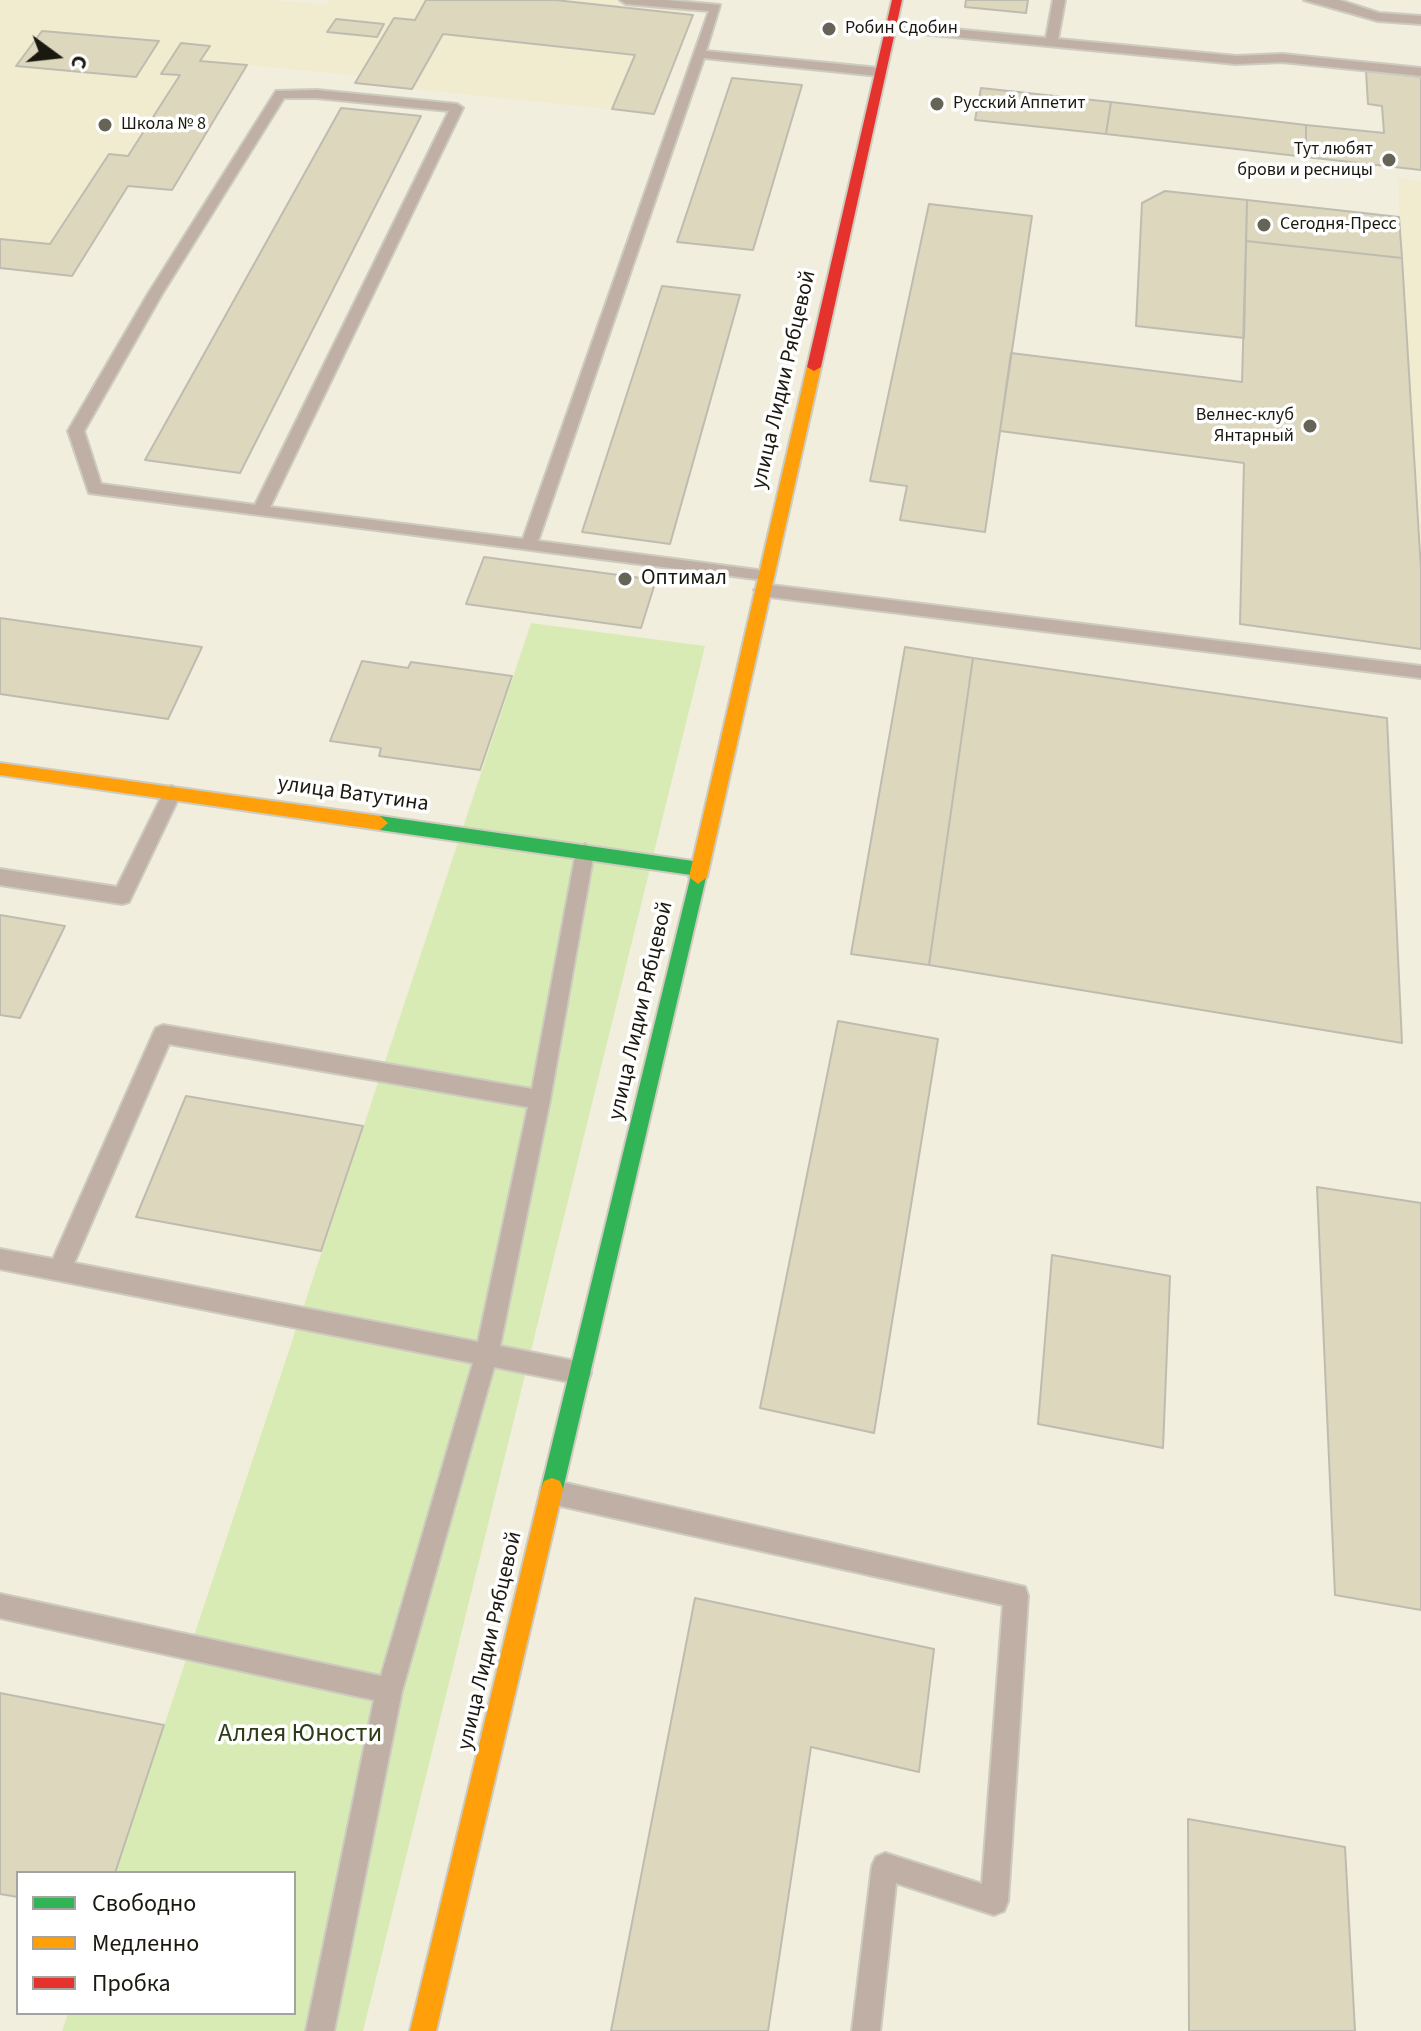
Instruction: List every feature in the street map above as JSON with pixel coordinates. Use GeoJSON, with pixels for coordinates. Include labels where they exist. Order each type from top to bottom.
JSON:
{"type":"FeatureCollection","features":[{"type":"Feature","properties":{"kind":"street","name":"улица Лидии Рябцевой"},"geometry":{"type":"LineString","coordinates":[[423,2031],[700,869],[897,0]]}},
{"type":"Feature","properties":{"kind":"street","name":"улица Ватутина"},"geometry":{"type":"LineString","coordinates":[[0,769],[700,869]]}},
{"type":"Feature","properties":{"kind":"lane"},"geometry":{"type":"LineString","coordinates":[[529,545],[699,54],[720,4],[626,0]]}},
{"type":"Feature","properties":{"kind":"lane"},"geometry":{"type":"LineString","coordinates":[[1051,42],[1059,0]]}},
{"type":"Feature","properties":{"kind":"lane"},"geometry":{"type":"LineString","coordinates":[[1310,0],[1333,2],[1378,17],[1421,20]]}},
{"type":"Feature","properties":{"kind":"lane"},"geometry":{"type":"LineString","coordinates":[[891,27],[1236,60],[1282,58],[1421,72]]}},
{"type":"Feature","properties":{"kind":"lane"},"geometry":{"type":"LineString","coordinates":[[699,54],[879,72]]}},
{"type":"Feature","properties":{"kind":"lane"},"geometry":{"type":"LineString","coordinates":[[260,511],[457,108],[317,94],[280,94],[155,294],[76,431],[95,489],[260,511],[529,545],[764,583],[1421,672]]}},
{"type":"Feature","properties":{"kind":"lane"},"geometry":{"type":"LineString","coordinates":[[0,877],[122,896],[172,793]]}},
{"type":"Feature","properties":{"kind":"lane"},"geometry":{"type":"LineString","coordinates":[[320,2031],[389,1691],[486,1357],[540,1100],[585,852]]}},
{"type":"Feature","properties":{"kind":"lane"},"geometry":{"type":"LineString","coordinates":[[59,1271],[163,1034],[540,1100]]}},
{"type":"Feature","properties":{"kind":"lane"},"geometry":{"type":"LineString","coordinates":[[0,1259],[486,1357],[580,1373]]}},
{"type":"Feature","properties":{"kind":"lane"},"geometry":{"type":"LineString","coordinates":[[552,1492],[1016,1596],[994,1901],[885,1866],[866,2031]]}},
{"type":"Feature","properties":{"kind":"lane"},"geometry":{"type":"LineString","coordinates":[[0,1606],[389,1691]]}},
{"type":"Feature","properties":{"kind":"shaded area"},"geometry":{"type":"Polygon","coordinates":[[[0,0],[272,0],[323,4],[331,0],[676,0],[693,15],[654,114],[355,83],[358,76],[247,65],[172,190],[128,186],[72,276],[0,268],[0,0]]]}},
{"type":"Feature","properties":{"kind":"shaded area"},"geometry":{"type":"Polygon","coordinates":[[[1399,178],[1421,181],[1421,570],[1399,217],[1399,178]]]}},
{"type":"Feature","properties":{"kind":"green space","name":"Аллея Юности"},"geometry":{"type":"Polygon","coordinates":[[[531,623],[705,646],[363,2031],[62,2031],[67,2015],[296,2015],[296,1871],[116,1871],[531,623]]]}},
{"type":"Feature","properties":{"kind":"building"},"geometry":{"type":"Polygon","coordinates":[[[426,0],[555,0],[693,15],[654,114],[612,109],[635,55],[443,34],[412,89],[355,83],[394,18],[415,20],[426,0]]]}},
{"type":"Feature","properties":{"kind":"building"},"geometry":{"type":"Polygon","coordinates":[[[966,0],[1028,0],[1026,13],[965,7],[966,0]]]}},
{"type":"Feature","properties":{"kind":"building"},"geometry":{"type":"Polygon","coordinates":[[[336,19],[384,24],[377,37],[327,32],[336,19]]]}},
{"type":"Feature","properties":{"kind":"building"},"geometry":{"type":"Polygon","coordinates":[[[42,31],[159,41],[136,77],[16,66],[42,31]]]}},
{"type":"Feature","properties":{"kind":"building"},"geometry":{"type":"Polygon","coordinates":[[[181,43],[210,46],[200,61],[247,65],[172,190],[128,186],[72,276],[0,268],[0,239],[50,244],[109,154],[128,156],[180,75],[161,74],[181,43]]]}},
{"type":"Feature","properties":{"kind":"building"},"geometry":{"type":"Polygon","coordinates":[[[1366,71],[1421,77],[1421,170],[1306,157],[1306,125],[1384,133],[1382,106],[1368,104],[1366,71]]]}},
{"type":"Feature","properties":{"kind":"building"},"geometry":{"type":"Polygon","coordinates":[[[732,78],[802,85],[753,250],[677,242],[732,78]]]}},
{"type":"Feature","properties":{"kind":"building"},"geometry":{"type":"Polygon","coordinates":[[[981,88],[1111,102],[1106,134],[975,120],[981,88]]]}},
{"type":"Feature","properties":{"kind":"building"},"geometry":{"type":"Polygon","coordinates":[[[1111,102],[1306,125],[1306,157],[1106,134],[1111,102]]]}},
{"type":"Feature","properties":{"kind":"building"},"geometry":{"type":"Polygon","coordinates":[[[341,108],[421,116],[240,473],[145,460],[341,108]]]}},
{"type":"Feature","properties":{"kind":"building"},"geometry":{"type":"Polygon","coordinates":[[[1165,191],[1247,200],[1244,338],[1136,326],[1142,203],[1165,191]]]}},
{"type":"Feature","properties":{"kind":"building"},"geometry":{"type":"Polygon","coordinates":[[[1247,200],[1399,217],[1402,258],[1246,241],[1247,200]]]}},
{"type":"Feature","properties":{"kind":"building"},"geometry":{"type":"Polygon","coordinates":[[[929,204],[1032,216],[985,532],[900,520],[907,486],[870,481],[929,204]]]}},
{"type":"Feature","properties":{"kind":"building"},"geometry":{"type":"Polygon","coordinates":[[[1246,241],[1402,258],[1421,570],[1421,649],[1240,624],[1244,463],[1000,431],[1011,353],[1242,382],[1246,241]]]}},
{"type":"Feature","properties":{"kind":"building"},"geometry":{"type":"Polygon","coordinates":[[[662,286],[740,295],[670,544],[582,532],[662,286]]]}},
{"type":"Feature","properties":{"kind":"building"},"geometry":{"type":"Polygon","coordinates":[[[484,557],[656,580],[641,628],[466,604],[484,557]]]}},
{"type":"Feature","properties":{"kind":"building"},"geometry":{"type":"Polygon","coordinates":[[[0,618],[202,647],[168,719],[0,694],[0,618]]]}},
{"type":"Feature","properties":{"kind":"building"},"geometry":{"type":"Polygon","coordinates":[[[905,647],[973,658],[929,965],[851,954],[905,647]]]}},
{"type":"Feature","properties":{"kind":"building"},"geometry":{"type":"Polygon","coordinates":[[[973,658],[1387,718],[1402,1043],[929,965],[973,658]]]}},
{"type":"Feature","properties":{"kind":"building"},"geometry":{"type":"Polygon","coordinates":[[[362,661],[408,668],[411,662],[512,676],[480,770],[379,756],[381,748],[330,741],[362,661]]]}},
{"type":"Feature","properties":{"kind":"building"},"geometry":{"type":"Polygon","coordinates":[[[0,915],[65,926],[20,1018],[0,1015],[0,915]]]}},
{"type":"Feature","properties":{"kind":"building"},"geometry":{"type":"Polygon","coordinates":[[[838,1021],[938,1039],[874,1433],[760,1408],[838,1021]]]}},
{"type":"Feature","properties":{"kind":"building"},"geometry":{"type":"Polygon","coordinates":[[[186,1096],[363,1126],[321,1251],[136,1217],[186,1096]]]}},
{"type":"Feature","properties":{"kind":"building"},"geometry":{"type":"Polygon","coordinates":[[[1317,1187],[1421,1203],[1421,1610],[1335,1595],[1317,1187]]]}},
{"type":"Feature","properties":{"kind":"building"},"geometry":{"type":"Polygon","coordinates":[[[1052,1255],[1170,1276],[1163,1448],[1038,1424],[1052,1255]]]}},
{"type":"Feature","properties":{"kind":"building"},"geometry":{"type":"Polygon","coordinates":[[[695,1598],[934,1649],[919,1772],[811,1747],[768,2031],[611,2031],[695,1598]]]}},
{"type":"Feature","properties":{"kind":"building"},"geometry":{"type":"Polygon","coordinates":[[[0,1693],[164,1725],[116,1871],[16,1871],[16,1897],[0,1894],[0,1693]]]}},
{"type":"Feature","properties":{"kind":"building"},"geometry":{"type":"Polygon","coordinates":[[[1188,1819],[1345,1847],[1355,2031],[1189,2031],[1188,1819]]]}},
{"type":"Feature","properties":{"kind":"traffic: fast"},"geometry":{"type":"LineString","coordinates":[[380,823],[700,869]]}},
{"type":"Feature","properties":{"kind":"traffic: fast"},"geometry":{"type":"LineString","coordinates":[[552,1489],[698,877]]}},
{"type":"Feature","properties":{"kind":"traffic: slow"},"geometry":{"type":"LineString","coordinates":[[698,877],[814,367]]}},
{"type":"Feature","properties":{"kind":"traffic: slow"},"geometry":{"type":"LineString","coordinates":[[0,769],[380,823]]}},
{"type":"Feature","properties":{"kind":"traffic: slow"},"geometry":{"type":"LineString","coordinates":[[423,2031],[552,1489]]}},
{"type":"Feature","properties":{"kind":"traffic: jam"},"geometry":{"type":"LineString","coordinates":[[814,367],[897,0]]}},
{"type":"Feature","properties":{"kind":"place","name":"Робин Сдобин"},"geometry":{"type":"Point","coordinates":[829,29]}},
{"type":"Feature","properties":{"kind":"place","name":"Русский Аппетит"},"geometry":{"type":"Point","coordinates":[937,104]}},
{"type":"Feature","properties":{"kind":"place","name":"Школа № 8"},"geometry":{"type":"Point","coordinates":[105,125]}},
{"type":"Feature","properties":{"kind":"place","name":"Тут любят брови и ресницы"},"geometry":{"type":"Point","coordinates":[1389,160]}},
{"type":"Feature","properties":{"kind":"place","name":"Сегодня-Пресс"},"geometry":{"type":"Point","coordinates":[1264,225]}},
{"type":"Feature","properties":{"kind":"place","name":"Велнес-клуб Янтарный"},"geometry":{"type":"Point","coordinates":[1310,426]}},
{"type":"Feature","properties":{"kind":"place","name":"Оптимал"},"geometry":{"type":"Point","coordinates":[625,579]}}]}
